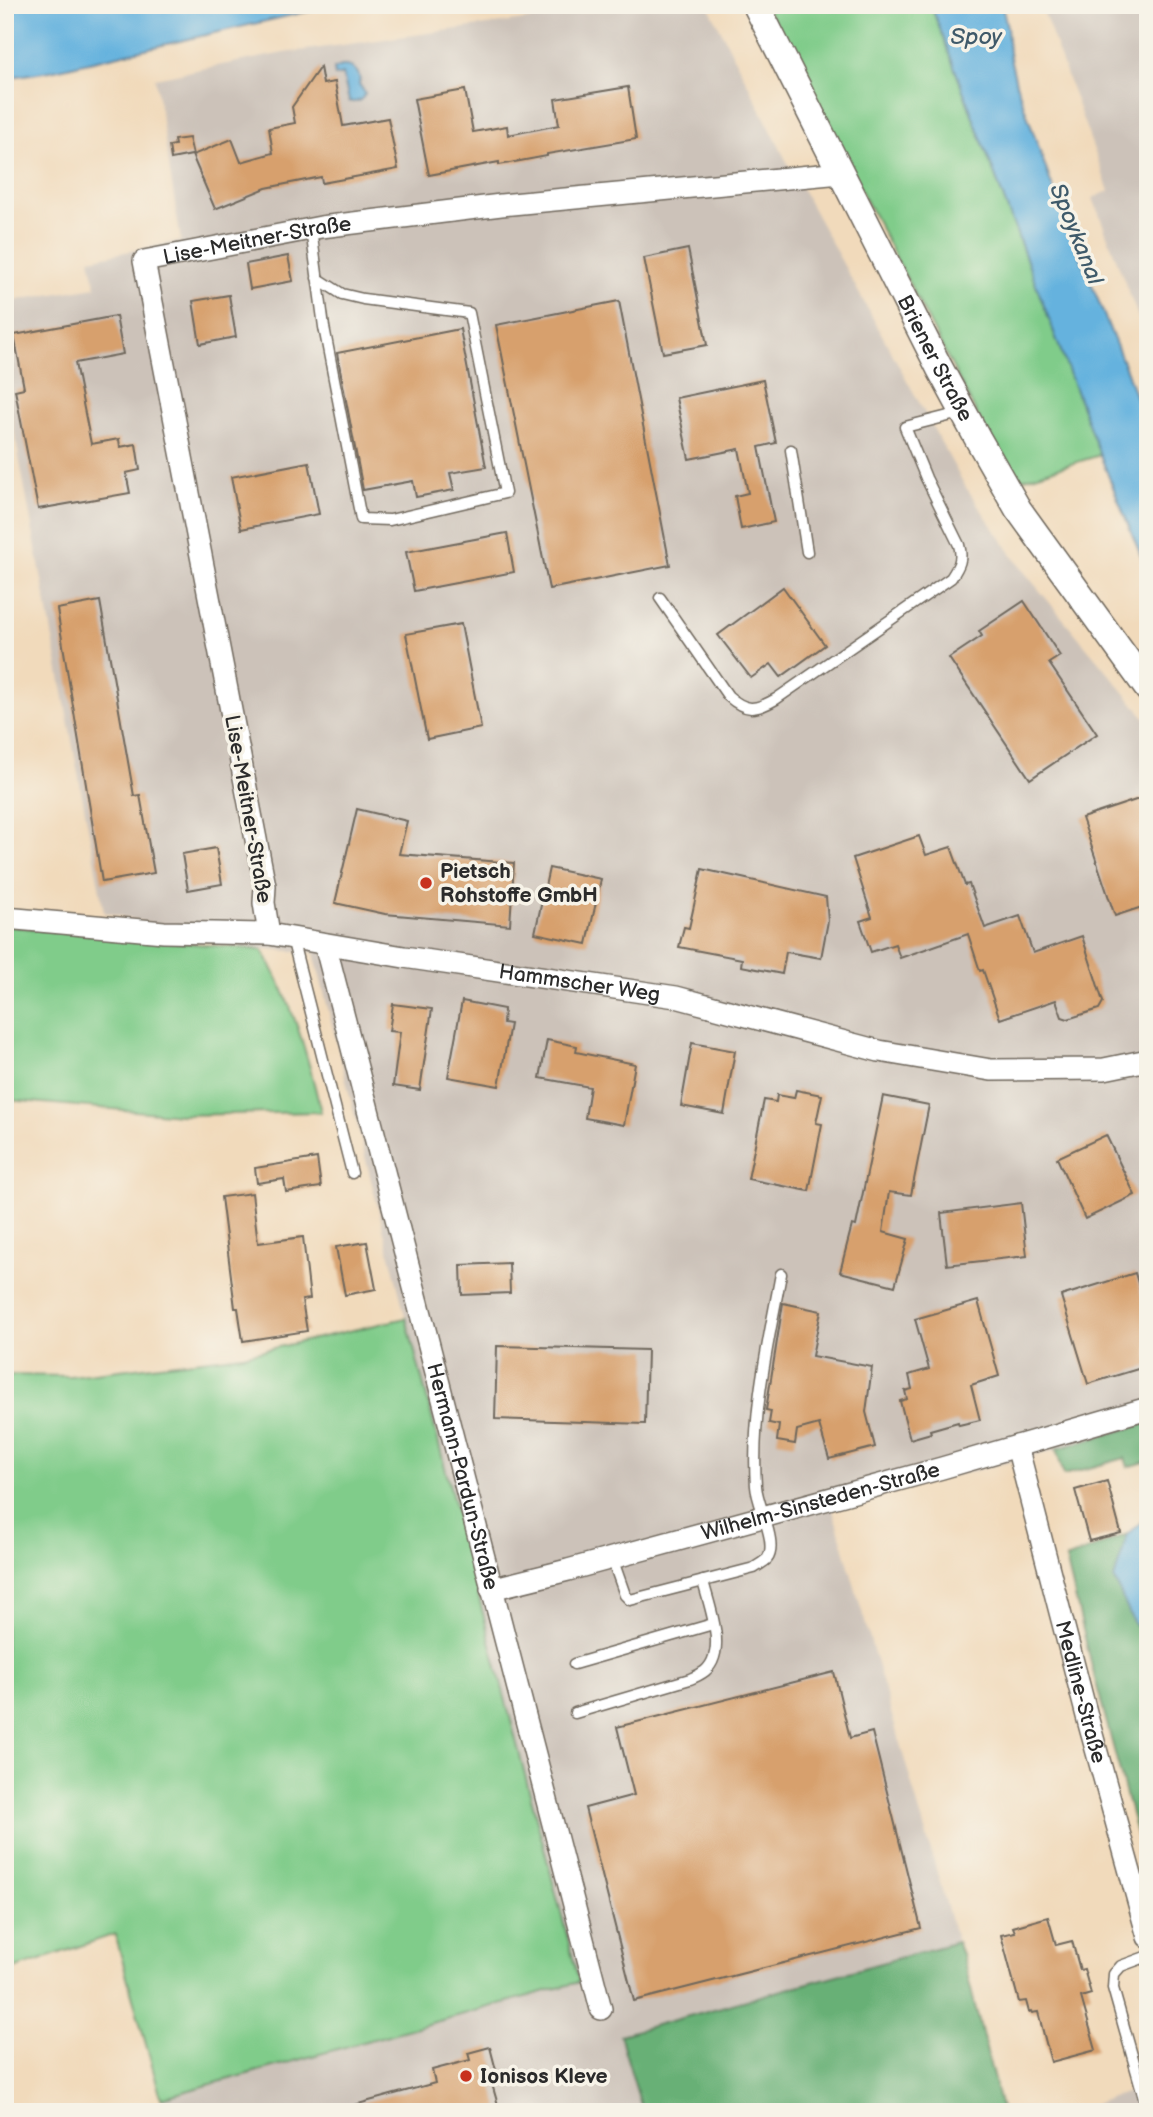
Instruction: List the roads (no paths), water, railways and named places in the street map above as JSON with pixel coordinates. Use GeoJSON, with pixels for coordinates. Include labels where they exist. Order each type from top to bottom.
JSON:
{"type":"FeatureCollection","features":[{"type":"Feature","properties":{"kind":"street","name":"Briener Straße"},"geometry":{"type":"LineString","coordinates":[[756,5],[964,412],[1018,509],[1148,689]]}},
{"type":"Feature","properties":{"kind":"street","name":"Lise-Meitner-Straße"},"geometry":{"type":"LineString","coordinates":[[269,934],[264,903],[265,886],[144,261],[311,229],[514,204],[841,173]]}},
{"type":"Feature","properties":{"kind":"street","name":"Hammscher Weg"},"geometry":{"type":"LineString","coordinates":[[5,918],[164,932],[269,934],[676,997],[879,1051],[991,1070],[1104,1069],[1148,1060]]}},
{"type":"Feature","properties":{"kind":"street","name":"Hermann-Pardun-Straße"},"geometry":{"type":"LineString","coordinates":[[325,944],[601,2009]]}},
{"type":"Feature","properties":{"kind":"street","name":"Wilhelm-Sinsteden-Straße"},"geometry":{"type":"LineString","coordinates":[[491,1589],[763,1517],[1148,1408]]}},
{"type":"Feature","properties":{"kind":"street","name":"Medline-Straße"},"geometry":{"type":"LineString","coordinates":[[1017,1446],[1148,1937]]}},
{"type":"Feature","properties":{"kind":"lane"},"geometry":{"type":"LineString","coordinates":[[311,229],[317,278],[324,327],[361,519],[390,520],[505,493],[469,313],[363,299],[342,294],[317,278]]}},
{"type":"Feature","properties":{"kind":"lane"},"geometry":{"type":"LineString","coordinates":[[660,598],[728,696],[739,706],[755,709],[776,699],[951,579],[960,565],[959,545],[926,478],[905,427],[964,412]]}},
{"type":"Feature","properties":{"kind":"lane"},"geometry":{"type":"LineString","coordinates":[[790,450],[807,552]]}},
{"type":"Feature","properties":{"kind":"lane"},"geometry":{"type":"LineString","coordinates":[[292,938],[352,1173]]}},
{"type":"Feature","properties":{"kind":"lane"},"geometry":{"type":"LineString","coordinates":[[612,1558],[625,1595],[630,1600],[754,1567],[767,1559],[772,1541],[756,1491],[757,1416],[781,1274]]}},
{"type":"Feature","properties":{"kind":"lane"},"geometry":{"type":"LineString","coordinates":[[575,1713],[690,1679],[706,1671],[715,1656],[718,1643],[703,1581]]}},
{"type":"Feature","properties":{"kind":"lane"},"geometry":{"type":"LineString","coordinates":[[574,1664],[713,1624]]}},
{"type":"Feature","properties":{"kind":"lane"},"geometry":{"type":"LineString","coordinates":[[1147,2112],[1113,1988],[1114,1973],[1121,1966],[1148,1956]]}},
{"type":"Feature","properties":{"kind":"water"},"geometry":{"type":"Polygon","coordinates":[[[5,5],[336,5],[50,71],[5,78],[5,5]]]}},
{"type":"Feature","properties":{"kind":"water","name":"Spoy"},"geometry":{"type":"Polygon","coordinates":[[[931,5],[1002,5],[1016,83],[1051,183],[1127,372],[1148,432],[1148,573],[1100,455],[931,5]]]}},
{"type":"Feature","properties":{"kind":"water"},"geometry":{"type":"Polygon","coordinates":[[[350,67],[358,73],[359,84],[365,93],[359,101],[349,101],[343,74],[335,76],[334,69],[350,67]]]}},
{"type":"Feature","properties":{"kind":"water"},"geometry":{"type":"Polygon","coordinates":[[[1148,1516],[1148,1630],[1134,1624],[1114,1579],[1128,1534],[1148,1516]]]}},
{"type":"Feature","properties":{"kind":"place","name":"Pietsch Rohstoffe GmbH"},"geometry":{"type":"Point","coordinates":[426,883]}},
{"type":"Feature","properties":{"kind":"place","name":"Ionisos Kleve"},"geometry":{"type":"Point","coordinates":[466,2076]}},
{"type":"Feature","properties":{"kind":"water label","name":"Spoykanal"},"geometry":{"type":"Point","coordinates":[1076,234]}}]}
